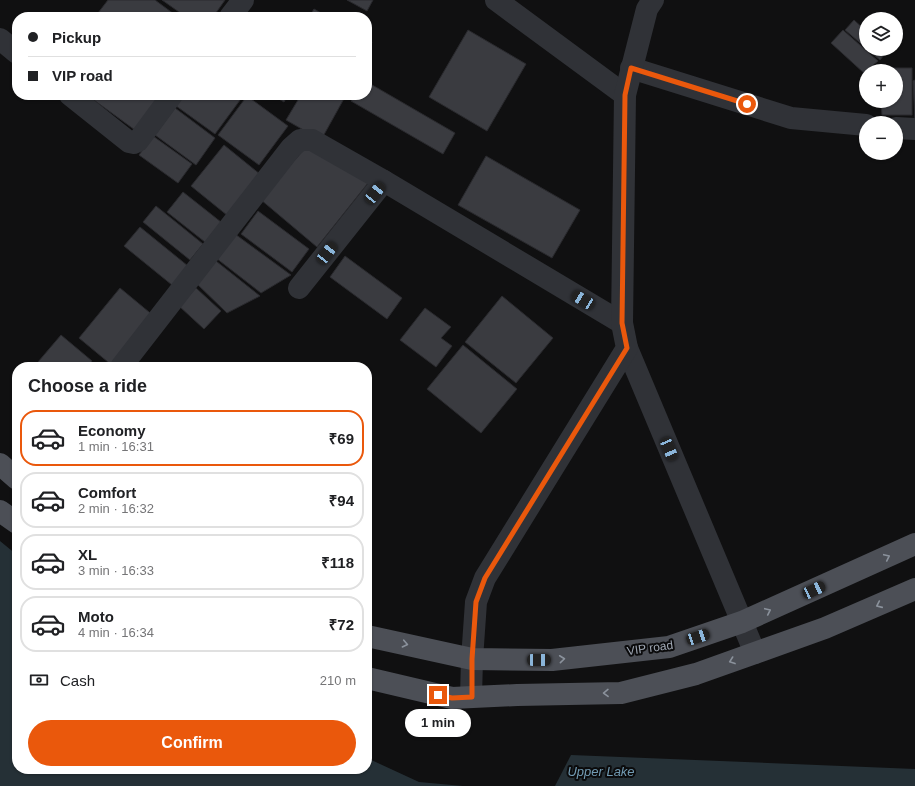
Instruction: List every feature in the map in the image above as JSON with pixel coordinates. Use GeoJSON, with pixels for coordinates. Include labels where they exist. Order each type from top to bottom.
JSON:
{"type":"FeatureCollection","features":[{"type":"Feature","properties":{"kind":"main road"},"geometry":{"type":"LineString","coordinates":[[0,464],[12,475]]}},
{"type":"Feature","properties":{"kind":"main road"},"geometry":{"type":"LineString","coordinates":[[0,511],[12,519]]}},
{"type":"Feature","properties":{"kind":"main road","name":"VIP road"},"geometry":{"type":"LineString","coordinates":[[372,637],[472,659],[552,660],[669,646],[742,622],[915,544]]}},
{"type":"Feature","properties":{"kind":"main road"},"geometry":{"type":"LineString","coordinates":[[372,679],[452,698],[621,693],[696,674],[825,628],[915,589]]}},
{"type":"Feature","properties":{"kind":"street"},"geometry":{"type":"LineString","coordinates":[[234,12],[243,0]]}},
{"type":"Feature","properties":{"kind":"street"},"geometry":{"type":"LineString","coordinates":[[496,0],[625,95]]}},
{"type":"Feature","properties":{"kind":"street"},"geometry":{"type":"LineString","coordinates":[[653,0],[647,9],[625,95],[622,323],[627,348],[755,653]]}},
{"type":"Feature","properties":{"kind":"street"},"geometry":{"type":"LineString","coordinates":[[0,39],[12,49]]}},
{"type":"Feature","properties":{"kind":"street"},"geometry":{"type":"LineString","coordinates":[[631,68],[791,118],[859,124]]}},
{"type":"Feature","properties":{"kind":"street"},"geometry":{"type":"LineString","coordinates":[[76,100],[129,142],[134,143],[138,141],[168,100]]}},
{"type":"Feature","properties":{"kind":"street"},"geometry":{"type":"LineString","coordinates":[[903,128],[915,129]]}},
{"type":"Feature","properties":{"kind":"street"},"geometry":{"type":"LineString","coordinates":[[126,362],[292,148],[300,140],[312,140],[384,181],[622,323]]}},
{"type":"Feature","properties":{"kind":"street"},"geometry":{"type":"LineString","coordinates":[[299,288],[384,181]]}},
{"type":"Feature","properties":{"kind":"street"},"geometry":{"type":"LineString","coordinates":[[472,697],[472,659],[476,602],[485,578],[627,348]]}},
{"type":"Feature","properties":{"kind":"water"},"geometry":{"type":"Polygon","coordinates":[[[0,541],[12,551],[12,774],[372,774],[372,760],[419,782],[463,786],[0,786],[0,541]]]}},
{"type":"Feature","properties":{"kind":"water","name":"Upper Lake"},"geometry":{"type":"Polygon","coordinates":[[[571,755],[915,769],[915,786],[555,786],[571,755]]]}},
{"type":"Feature","properties":{"kind":"building"},"geometry":{"type":"Polygon","coordinates":[[[108,0],[155,0],[171,12],[99,12],[108,0]]]}},
{"type":"Feature","properties":{"kind":"building"},"geometry":{"type":"Polygon","coordinates":[[[162,0],[225,0],[217,12],[179,12],[162,0]]]}},
{"type":"Feature","properties":{"kind":"building"},"geometry":{"type":"Polygon","coordinates":[[[347,0],[373,0],[367,11],[347,0]]]}},
{"type":"Feature","properties":{"kind":"building"},"geometry":{"type":"Polygon","coordinates":[[[314,9],[319,12],[312,12],[314,9]]]}},
{"type":"Feature","properties":{"kind":"building"},"geometry":{"type":"Polygon","coordinates":[[[854,20],[859,25],[859,42],[845,30],[854,20]]]}},
{"type":"Feature","properties":{"kind":"building"},"geometry":{"type":"Polygon","coordinates":[[[468,30],[526,64],[487,131],[429,97],[468,30]]]}},
{"type":"Feature","properties":{"kind":"building"},"geometry":{"type":"Polygon","coordinates":[[[843,30],[859,44],[859,56],[872,56],[878,61],[874,64],[859,64],[859,69],[831,43],[843,30]]]}},
{"type":"Feature","properties":{"kind":"building"},"geometry":{"type":"Polygon","coordinates":[[[875,56],[883,56],[880,60],[875,56]]]}},
{"type":"Feature","properties":{"kind":"building"},"geometry":{"type":"Polygon","coordinates":[[[903,68],[912,68],[912,115],[882,115],[882,108],[903,108],[903,68]]]}},
{"type":"Feature","properties":{"kind":"building"},"geometry":{"type":"Polygon","coordinates":[[[915,80],[915,120],[913,81],[915,80]]]}},
{"type":"Feature","properties":{"kind":"building"},"geometry":{"type":"Polygon","coordinates":[[[372,85],[455,133],[443,154],[351,101],[372,100],[372,85]]]}},
{"type":"Feature","properties":{"kind":"building"},"geometry":{"type":"Polygon","coordinates":[[[94,100],[157,100],[135,130],[94,100]]]}},
{"type":"Feature","properties":{"kind":"building"},"geometry":{"type":"Polygon","coordinates":[[[174,100],[240,100],[215,134],[172,103],[174,100]]]}},
{"type":"Feature","properties":{"kind":"building"},"geometry":{"type":"Polygon","coordinates":[[[244,100],[252,100],[288,126],[259,165],[218,135],[244,100]]]}},
{"type":"Feature","properties":{"kind":"building"},"geometry":{"type":"Polygon","coordinates":[[[298,100],[343,100],[321,140],[286,120],[298,100]]]}},
{"type":"Feature","properties":{"kind":"building"},"geometry":{"type":"Polygon","coordinates":[[[175,108],[215,138],[196,165],[155,135],[175,108]]]}},
{"type":"Feature","properties":{"kind":"building"},"geometry":{"type":"Polygon","coordinates":[[[153,136],[192,164],[178,183],[139,155],[153,136]]]}},
{"type":"Feature","properties":{"kind":"building"},"geometry":{"type":"Polygon","coordinates":[[[309,144],[368,183],[317,247],[260,199],[309,144]]]}},
{"type":"Feature","properties":{"kind":"building"},"geometry":{"type":"Polygon","coordinates":[[[224,145],[266,179],[233,220],[191,186],[224,145]]]}},
{"type":"Feature","properties":{"kind":"building"},"geometry":{"type":"Polygon","coordinates":[[[486,156],[580,210],[552,258],[458,205],[486,156]]]}},
{"type":"Feature","properties":{"kind":"building"},"geometry":{"type":"Polygon","coordinates":[[[183,192],[226,226],[210,246],[167,212],[183,192]]]}},
{"type":"Feature","properties":{"kind":"building"},"geometry":{"type":"Polygon","coordinates":[[[156,206],[203,244],[190,260],[143,222],[156,206]]]}},
{"type":"Feature","properties":{"kind":"building"},"geometry":{"type":"Polygon","coordinates":[[[258,211],[309,249],[292,272],[241,234],[258,211]]]}},
{"type":"Feature","properties":{"kind":"building"},"geometry":{"type":"Polygon","coordinates":[[[140,227],[188,266],[172,285],[124,246],[140,227]]]}},
{"type":"Feature","properties":{"kind":"building"},"geometry":{"type":"Polygon","coordinates":[[[235,234],[291,275],[261,293],[216,258],[235,234]]]}},
{"type":"Feature","properties":{"kind":"building"},"geometry":{"type":"Polygon","coordinates":[[[345,256],[402,298],[387,319],[330,277],[345,256]]]}},
{"type":"Feature","properties":{"kind":"building"},"geometry":{"type":"Polygon","coordinates":[[[216,261],[260,296],[227,313],[195,282],[216,261]]]}},
{"type":"Feature","properties":{"kind":"building"},"geometry":{"type":"Polygon","coordinates":[[[120,288],[155,317],[118,362],[108,362],[79,338],[120,288]]]}},
{"type":"Feature","properties":{"kind":"building"},"geometry":{"type":"Polygon","coordinates":[[[196,288],[221,311],[204,329],[179,306],[196,288]]]}},
{"type":"Feature","properties":{"kind":"building"},"geometry":{"type":"Polygon","coordinates":[[[502,296],[553,338],[516,383],[465,342],[502,296]]]}},
{"type":"Feature","properties":{"kind":"building"},"geometry":{"type":"Polygon","coordinates":[[[425,308],[451,327],[441,338],[452,346],[436,367],[400,340],[425,308]]]}},
{"type":"Feature","properties":{"kind":"building"},"geometry":{"type":"Polygon","coordinates":[[[61,335],[92,361],[91,362],[38,362],[61,335]]]}},
{"type":"Feature","properties":{"kind":"building"},"geometry":{"type":"Polygon","coordinates":[[[463,345],[517,389],[481,433],[427,389],[463,345]]]}},
{"type":"Feature","properties":{"kind":"route"},"geometry":{"type":"LineString","coordinates":[[438,695],[452,698],[472,697],[472,659],[476,602],[485,578],[627,348],[622,323],[625,95],[631,68],[747,104]]}}]}
